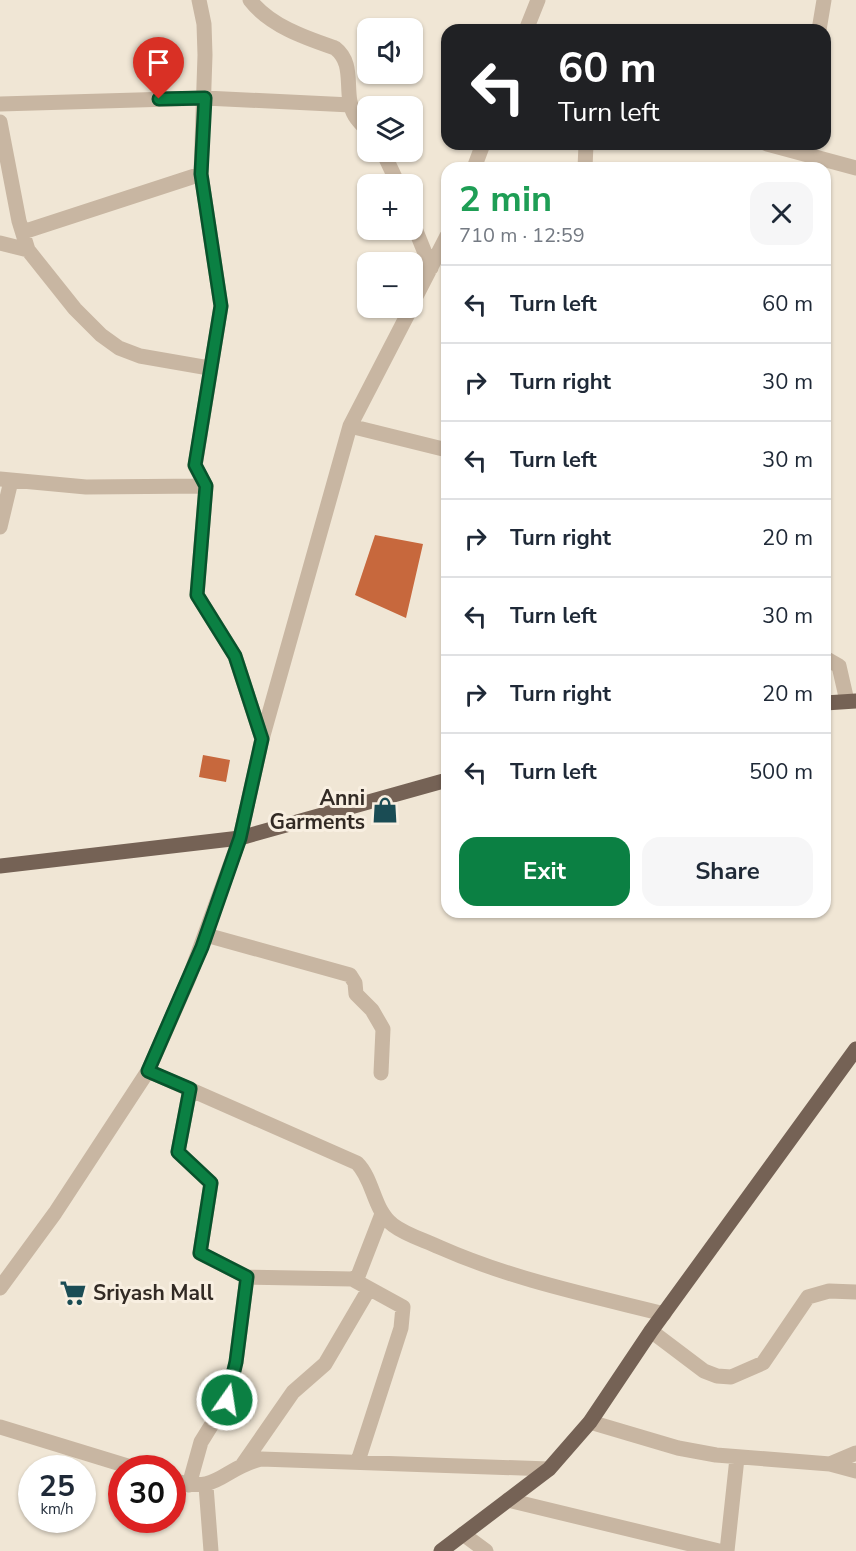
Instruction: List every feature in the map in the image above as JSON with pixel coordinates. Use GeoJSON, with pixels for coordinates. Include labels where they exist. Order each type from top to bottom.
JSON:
{"type":"FeatureCollection","features":[{"type":"Feature","properties":{"kind":"main road"},"geometry":{"type":"LineString","coordinates":[[831,703],[851,701]]}},
{"type":"Feature","properties":{"kind":"main road"},"geometry":{"type":"LineString","coordinates":[[0,866],[240,838],[441,782]]}},
{"type":"Feature","properties":{"kind":"main road"},"geometry":{"type":"LineString","coordinates":[[441,1551],[549,1469],[590,1422],[651,1331],[856,1049]]}},
{"type":"Feature","properties":{"kind":"street"},"geometry":{"type":"LineString","coordinates":[[199,0],[204,24],[205,98],[201,174],[221,306],[209,368],[195,465],[206,486],[197,595],[235,656],[262,739]]}},
{"type":"Feature","properties":{"kind":"street"},"geometry":{"type":"LineString","coordinates":[[250,0],[264,15],[280,25],[342,53],[347,61],[351,105],[357,118]]}},
{"type":"Feature","properties":{"kind":"street"},"geometry":{"type":"LineString","coordinates":[[528,24],[538,0]]}},
{"type":"Feature","properties":{"kind":"street"},"geometry":{"type":"LineString","coordinates":[[820,24],[824,0]]}},
{"type":"Feature","properties":{"kind":"street"},"geometry":{"type":"LineString","coordinates":[[0,104],[205,98],[351,105]]}},
{"type":"Feature","properties":{"kind":"street"},"geometry":{"type":"LineString","coordinates":[[0,122],[22,232],[28,250],[75,309],[101,335],[119,348],[140,356],[209,368]]}},
{"type":"Feature","properties":{"kind":"street"},"geometry":{"type":"LineString","coordinates":[[799,150],[812,162]]}},
{"type":"Feature","properties":{"kind":"street"},"geometry":{"type":"LineString","coordinates":[[831,165],[856,168]]}},
{"type":"Feature","properties":{"kind":"street"},"geometry":{"type":"LineString","coordinates":[[22,232],[201,174]]}},
{"type":"Feature","properties":{"kind":"street"},"geometry":{"type":"LineString","coordinates":[[420,240],[431,268]]}},
{"type":"Feature","properties":{"kind":"street"},"geometry":{"type":"LineString","coordinates":[[0,243],[28,250]]}},
{"type":"Feature","properties":{"kind":"street"},"geometry":{"type":"LineString","coordinates":[[423,284],[441,248]]}},
{"type":"Feature","properties":{"kind":"street"},"geometry":{"type":"LineString","coordinates":[[0,1288],[56,1213],[148,1071],[206,936],[240,838],[262,739],[350,426],[406,318]]}},
{"type":"Feature","properties":{"kind":"street"},"geometry":{"type":"LineString","coordinates":[[350,426],[441,449]]}},
{"type":"Feature","properties":{"kind":"street"},"geometry":{"type":"LineString","coordinates":[[0,527],[5,480],[86,487],[206,486]]}},
{"type":"Feature","properties":{"kind":"street"},"geometry":{"type":"LineString","coordinates":[[831,661],[839,666],[851,701]]}},
{"type":"Feature","properties":{"kind":"street"},"geometry":{"type":"LineString","coordinates":[[206,936],[350,975],[355,983],[356,994],[372,1010],[383,1029],[381,1073]]}},
{"type":"Feature","properties":{"kind":"street"},"geometry":{"type":"LineString","coordinates":[[148,1071],[357,1163],[364,1170],[382,1214],[392,1225],[407,1233],[495,1269],[664,1314]]}},
{"type":"Feature","properties":{"kind":"street"},"geometry":{"type":"LineString","coordinates":[[190,1089],[178,1152],[211,1183],[200,1253],[247,1277],[352,1280],[403,1306],[401,1328],[358,1461]]}},
{"type":"Feature","properties":{"kind":"street"},"geometry":{"type":"LineString","coordinates":[[352,1280],[358,1276],[382,1214]]}},
{"type":"Feature","properties":{"kind":"street"},"geometry":{"type":"LineString","coordinates":[[189,1485],[201,1442],[227,1400],[236,1362],[247,1277]]}},
{"type":"Feature","properties":{"kind":"street"},"geometry":{"type":"LineString","coordinates":[[186,1484],[206,1486],[218,1482],[243,1464],[293,1392],[326,1364],[369,1289]]}},
{"type":"Feature","properties":{"kind":"street"},"geometry":{"type":"LineString","coordinates":[[651,1331],[704,1371],[717,1376],[731,1377],[763,1363],[808,1297],[829,1291],[856,1293]]}},
{"type":"Feature","properties":{"kind":"street"},"geometry":{"type":"LineString","coordinates":[[590,1422],[678,1448],[737,1458],[830,1464],[856,1471]]}},
{"type":"Feature","properties":{"kind":"street"},"geometry":{"type":"LineString","coordinates":[[0,1427],[108,1460]]}},
{"type":"Feature","properties":{"kind":"street"},"geometry":{"type":"LineString","coordinates":[[830,1464],[856,1454]]}},
{"type":"Feature","properties":{"kind":"street"},"geometry":{"type":"LineString","coordinates":[[727,1551],[737,1458]]}},
{"type":"Feature","properties":{"kind":"street"},"geometry":{"type":"LineString","coordinates":[[243,1464],[261,1459],[549,1469]]}},
{"type":"Feature","properties":{"kind":"street"},"geometry":{"type":"LineString","coordinates":[[206,1486],[211,1551]]}},
{"type":"Feature","properties":{"kind":"street"},"geometry":{"type":"LineString","coordinates":[[508,1500],[719,1551]]}},
{"type":"Feature","properties":{"kind":"street"},"geometry":{"type":"LineString","coordinates":[[463,1534],[486,1551]]}},
{"type":"Feature","properties":{"kind":"building"},"geometry":{"type":"Polygon","coordinates":[[[375,535],[423,544],[406,618],[355,595],[375,535]]]}},
{"type":"Feature","properties":{"kind":"building"},"geometry":{"type":"Polygon","coordinates":[[[203,755],[230,760],[226,782],[199,777],[203,755]]]}},
{"type":"Feature","properties":{"kind":"place","name":"Anni Garments"},"geometry":{"type":"Point","coordinates":[385,810]}},
{"type":"Feature","properties":{"kind":"place","name":"Sriyash Mall"},"geometry":{"type":"Point","coordinates":[73,1293]}},
{"type":"Feature","properties":{"kind":"route"},"geometry":{"type":"LineString","coordinates":[[159,99],[205,98],[201,174],[221,306],[209,368],[195,465],[206,486],[197,595],[235,656],[262,739],[240,838],[202,947],[148,1071],[190,1089],[178,1152],[211,1183],[200,1253],[247,1277],[236,1362],[227,1400]]}}]}
